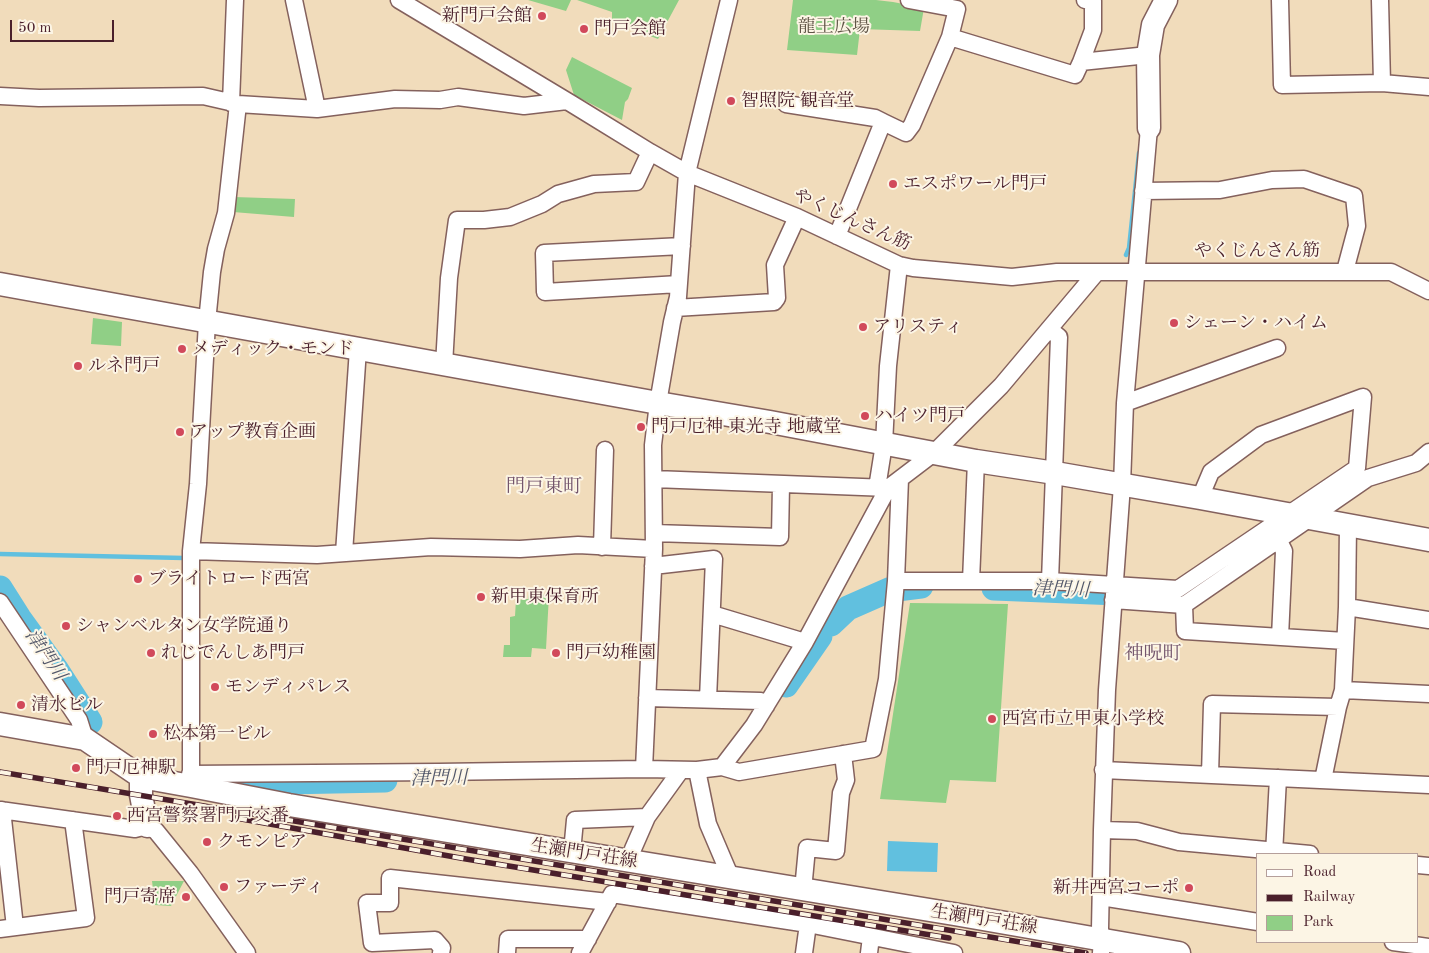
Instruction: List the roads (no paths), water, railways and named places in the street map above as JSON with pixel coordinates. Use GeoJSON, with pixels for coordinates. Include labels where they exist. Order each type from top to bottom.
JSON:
{"type":"FeatureCollection","features":[{"type":"Feature","properties":{"kind":"street"},"geometry":{"type":"LineString","coordinates":[[235,0],[235,103],[226,213],[212,272],[198,484],[191,552],[190,780],[428,772],[644,768],[697,770],[722,767],[739,772],[873,749],[887,679],[896,587],[884,444],[888,366],[899,266]]}},
{"type":"Feature","properties":{"kind":"street"},"geometry":{"type":"LineString","coordinates":[[294,0],[317,109]]}},
{"type":"Feature","properties":{"kind":"street"},"geometry":{"type":"LineString","coordinates":[[644,768],[654,541],[653,444],[658,403],[678,297],[687,173],[729,0]]}},
{"type":"Feature","properties":{"kind":"street"},"geometry":{"type":"LineString","coordinates":[[786,104],[875,118],[906,133],[912,125],[950,37],[958,5],[909,0]]}},
{"type":"Feature","properties":{"kind":"street"},"geometry":{"type":"LineString","coordinates":[[950,37],[1075,75],[1093,30],[1093,1],[1085,0]]}},
{"type":"Feature","properties":{"kind":"street"},"geometry":{"type":"LineString","coordinates":[[1102,946],[1100,928],[1103,770],[1107,690],[1122,485],[1125,403],[1149,128],[1148,55],[1153,24],[1166,0]]}},
{"type":"Feature","properties":{"kind":"street"},"geometry":{"type":"LineString","coordinates":[[1280,0],[1282,85],[1382,83],[1429,87]]}},
{"type":"Feature","properties":{"kind":"street"},"geometry":{"type":"LineString","coordinates":[[1380,0],[1382,83]]}},
{"type":"Feature","properties":{"kind":"street","name":"やくじんさん筋"},"geometry":{"type":"LineString","coordinates":[[403,1],[687,173],[796,217],[899,266],[1012,277],[1057,272],[1391,272],[1429,291]]}},
{"type":"Feature","properties":{"kind":"street"},"geometry":{"type":"LineString","coordinates":[[1081,62],[1148,55]]}},
{"type":"Feature","properties":{"kind":"street"},"geometry":{"type":"LineString","coordinates":[[0,96],[39,98],[203,96],[235,103],[317,109],[395,99],[440,100],[458,97],[524,106],[567,100]]}},
{"type":"Feature","properties":{"kind":"street"},"geometry":{"type":"LineString","coordinates":[[837,236],[883,122]]}},
{"type":"Feature","properties":{"kind":"street"},"geometry":{"type":"LineString","coordinates":[[444,364],[450,278],[457,220],[484,220],[510,217],[542,204],[558,194],[594,184],[636,182],[650,152]]}},
{"type":"Feature","properties":{"kind":"street"},"geometry":{"type":"LineString","coordinates":[[1144,190],[1220,190],[1272,180],[1304,179],[1354,196],[1357,226],[1345,271]]}},
{"type":"Feature","properties":{"kind":"street"},"geometry":{"type":"LineString","coordinates":[[675,308],[774,302],[777,298],[775,265],[796,217]]}},
{"type":"Feature","properties":{"kind":"street"},"geometry":{"type":"LineString","coordinates":[[679,284],[545,292],[544,253],[682,246]]}},
{"type":"Feature","properties":{"kind":"street"},"geometry":{"type":"LineString","coordinates":[[722,767],[754,725],[805,642],[888,485],[934,453],[1001,386],[1097,272]]}},
{"type":"Feature","properties":{"kind":"street"},"geometry":{"type":"LineString","coordinates":[[0,284],[770,422],[976,461],[1200,498],[1429,540]]}},
{"type":"Feature","properties":{"kind":"street"},"geometry":{"type":"LineString","coordinates":[[1049,328],[1059,337],[1050,581]]}},
{"type":"Feature","properties":{"kind":"street"},"geometry":{"type":"LineString","coordinates":[[1125,403],[1277,348]]}},
{"type":"Feature","properties":{"kind":"street"},"geometry":{"type":"LineString","coordinates":[[344,553],[358,349]]}},
{"type":"Feature","properties":{"kind":"street"},"geometry":{"type":"LineString","coordinates":[[1114,593],[1178,589],[1357,468],[1363,397],[1261,435],[1211,472],[1200,498]]}},
{"type":"Feature","properties":{"kind":"street"},"geometry":{"type":"LineString","coordinates":[[602,547],[605,450]]}},
{"type":"Feature","properties":{"kind":"street"},"geometry":{"type":"LineString","coordinates":[[896,587],[972,581],[1050,581],[1184,605],[1368,478],[1416,463],[1429,452]]}},
{"type":"Feature","properties":{"kind":"street"},"geometry":{"type":"LineString","coordinates":[[972,581],[976,461]]}},
{"type":"Feature","properties":{"kind":"street"},"geometry":{"type":"LineString","coordinates":[[654,479],[781,485],[888,485]]}},
{"type":"Feature","properties":{"kind":"street"},"geometry":{"type":"LineString","coordinates":[[191,552],[317,555],[431,547],[520,549],[578,545],[602,547],[654,541],[780,537],[781,485]]}},
{"type":"Feature","properties":{"kind":"street"},"geometry":{"type":"LineString","coordinates":[[1323,780],[1343,690],[1348,526]]}},
{"type":"Feature","properties":{"kind":"street"},"geometry":{"type":"LineString","coordinates":[[1278,539],[1284,551],[1280,637]]}},
{"type":"Feature","properties":{"kind":"street"},"geometry":{"type":"LineString","coordinates":[[653,566],[714,559],[708,700]]}},
{"type":"Feature","properties":{"kind":"street"},"geometry":{"type":"LineString","coordinates":[[0,602],[80,720],[85,739]]}},
{"type":"Feature","properties":{"kind":"street"},"geometry":{"type":"LineString","coordinates":[[1184,605],[1185,632],[1345,641]]}},
{"type":"Feature","properties":{"kind":"street"},"geometry":{"type":"LineString","coordinates":[[1347,607],[1429,620]]}},
{"type":"Feature","properties":{"kind":"street"},"geometry":{"type":"LineString","coordinates":[[712,614],[805,642]]}},
{"type":"Feature","properties":{"kind":"street"},"geometry":{"type":"LineString","coordinates":[[1343,690],[1429,694]]}},
{"type":"Feature","properties":{"kind":"street"},"geometry":{"type":"LineString","coordinates":[[647,698],[761,701],[766,706]]}},
{"type":"Feature","properties":{"kind":"street"},"geometry":{"type":"LineString","coordinates":[[1210,775],[1212,704],[1338,707]]}},
{"type":"Feature","properties":{"kind":"street","name":"生瀬門戸荘線"},"geometry":{"type":"LineString","coordinates":[[0,724],[85,739],[141,776],[190,780],[289,805],[803,890],[1102,946],[1179,953]]}},
{"type":"Feature","properties":{"kind":"street"},"geometry":{"type":"LineString","coordinates":[[803,890],[807,848],[836,851],[841,793],[846,780],[843,754]]}},
{"type":"Feature","properties":{"kind":"street"},"geometry":{"type":"LineString","coordinates":[[630,861],[633,849],[647,817],[681,770]]}},
{"type":"Feature","properties":{"kind":"street"},"geometry":{"type":"LineString","coordinates":[[697,770],[708,824],[731,878]]}},
{"type":"Feature","properties":{"kind":"street"},"geometry":{"type":"LineString","coordinates":[[1103,770],[1429,785]]}},
{"type":"Feature","properties":{"kind":"street"},"geometry":{"type":"LineString","coordinates":[[141,776],[141,795],[147,826]]}},
{"type":"Feature","properties":{"kind":"street"},"geometry":{"type":"LineString","coordinates":[[1102,830],[1138,831],[1179,842],[1278,853],[1281,778]]}},
{"type":"Feature","properties":{"kind":"street"},"geometry":{"type":"LineString","coordinates":[[73,820],[86,918],[8,928],[1,810],[73,820],[135,829],[147,826],[156,831],[190,873],[247,953]]}},
{"type":"Feature","properties":{"kind":"street"},"geometry":{"type":"LineString","coordinates":[[572,852],[575,820],[647,817]]}},
{"type":"Feature","properties":{"kind":"street"},"geometry":{"type":"LineString","coordinates":[[441,953],[442,948],[435,940],[382,948],[372,943],[367,904],[390,903],[390,878],[608,902]]}},
{"type":"Feature","properties":{"kind":"street"},"geometry":{"type":"LineString","coordinates":[[507,953],[508,939],[584,946],[612,894],[808,924],[870,945],[954,953]]}},
{"type":"Feature","properties":{"kind":"street"},"geometry":{"type":"LineString","coordinates":[[1101,897],[1256,922]]}},
{"type":"Feature","properties":{"kind":"street"},"geometry":{"type":"LineString","coordinates":[[804,953],[808,924]]}},
{"type":"Feature","properties":{"kind":"street"},"geometry":{"type":"LineString","coordinates":[[1400,943],[1429,947]]}},
{"type":"Feature","properties":{"kind":"water"},"geometry":{"type":"Polygon","coordinates":[[[888,841],[938,843],[937,872],[887,871],[888,841]]]}},
{"type":"Feature","properties":{"kind":"waterway"},"geometry":{"type":"LineString","coordinates":[[1126,255],[1129,248],[1139,153]]}},
{"type":"Feature","properties":{"kind":"waterway"},"geometry":{"type":"LineString","coordinates":[[0,554],[184,558]]}},
{"type":"Feature","properties":{"kind":"waterway","name":"津門川"},"geometry":{"type":"LineString","coordinates":[[831,624],[848,608],[889,590],[921,586]]}},
{"type":"Feature","properties":{"kind":"waterway","name":"津門川"},"geometry":{"type":"LineString","coordinates":[[0,588],[90,722]]}},
{"type":"Feature","properties":{"kind":"waterway","name":"津門川"},"geometry":{"type":"LineString","coordinates":[[994,588],[1118,593]]}},
{"type":"Feature","properties":{"kind":"waterway","name":"津門川"},"geometry":{"type":"LineString","coordinates":[[786,685],[820,636]]}},
{"type":"Feature","properties":{"kind":"waterway","name":"津門川"},"geometry":{"type":"LineString","coordinates":[[211,779],[235,783],[385,780]]}},
{"type":"Feature","properties":{"kind":"railway"},"geometry":{"type":"LineString","coordinates":[[0,772],[1086,953]]}},
{"type":"Feature","properties":{"kind":"railway"},"geometry":{"type":"LineString","coordinates":[[236,818],[466,859],[949,938]]}},
{"type":"Feature","properties":{"kind":"place","name":"新門戸会館"},"geometry":{"type":"Point","coordinates":[542,16]}},
{"type":"Feature","properties":{"kind":"place","name":"門戸会館"},"geometry":{"type":"Point","coordinates":[584,29]}},
{"type":"Feature","properties":{"kind":"place","name":"智照院 観音堂"},"geometry":{"type":"Point","coordinates":[731,101]}},
{"type":"Feature","properties":{"kind":"place","name":"エスポワール門戸"},"geometry":{"type":"Point","coordinates":[893,184]}},
{"type":"Feature","properties":{"kind":"place","name":"シェーン・ハイム"},"geometry":{"type":"Point","coordinates":[1174,323]}},
{"type":"Feature","properties":{"kind":"place","name":"アリスティ"},"geometry":{"type":"Point","coordinates":[863,327]}},
{"type":"Feature","properties":{"kind":"place","name":"メディック・モンド"},"geometry":{"type":"Point","coordinates":[182,349]}},
{"type":"Feature","properties":{"kind":"place","name":"ルネ門戸"},"geometry":{"type":"Point","coordinates":[78,366]}},
{"type":"Feature","properties":{"kind":"place","name":"ハイツ門戸"},"geometry":{"type":"Point","coordinates":[865,416]}},
{"type":"Feature","properties":{"kind":"place","name":"門戸厄神 東光寺 地蔵堂"},"geometry":{"type":"Point","coordinates":[641,427]}},
{"type":"Feature","properties":{"kind":"place","name":"アップ教育企画"},"geometry":{"type":"Point","coordinates":[180,432]}},
{"type":"Feature","properties":{"kind":"place","name":"ブライトロード西宮"},"geometry":{"type":"Point","coordinates":[138,579]}},
{"type":"Feature","properties":{"kind":"place","name":"新甲東保育所"},"geometry":{"type":"Point","coordinates":[481,597]}},
{"type":"Feature","properties":{"kind":"place","name":"シャンベルタン女学院通り"},"geometry":{"type":"Point","coordinates":[66,626]}},
{"type":"Feature","properties":{"kind":"place","name":"れじでんしあ門戸"},"geometry":{"type":"Point","coordinates":[151,653]}},
{"type":"Feature","properties":{"kind":"place","name":"門戸幼稚園"},"geometry":{"type":"Point","coordinates":[556,653]}},
{"type":"Feature","properties":{"kind":"place","name":"モンディパレス"},"geometry":{"type":"Point","coordinates":[215,687]}},
{"type":"Feature","properties":{"kind":"place","name":"清水ビル"},"geometry":{"type":"Point","coordinates":[21,705]}},
{"type":"Feature","properties":{"kind":"place","name":"西宮市立甲東小学校"},"geometry":{"type":"Point","coordinates":[992,719]}},
{"type":"Feature","properties":{"kind":"place","name":"松本第一ビル"},"geometry":{"type":"Point","coordinates":[153,734]}},
{"type":"Feature","properties":{"kind":"place","name":"門戸厄神駅"},"geometry":{"type":"Point","coordinates":[76,768]}},
{"type":"Feature","properties":{"kind":"place","name":"西宮警察署門戸交番"},"geometry":{"type":"Point","coordinates":[117,816]}},
{"type":"Feature","properties":{"kind":"place","name":"クモンピア"},"geometry":{"type":"Point","coordinates":[207,842]}},
{"type":"Feature","properties":{"kind":"place","name":"ファーディ"},"geometry":{"type":"Point","coordinates":[224,887]}},
{"type":"Feature","properties":{"kind":"place","name":"新井西宮コーポ"},"geometry":{"type":"Point","coordinates":[1189,888]}},
{"type":"Feature","properties":{"kind":"place","name":"門戸寄席"},"geometry":{"type":"Point","coordinates":[186,897]}},
{"type":"Feature","properties":{"kind":"district","name":"門戸東町"},"geometry":{"type":"Point","coordinates":[544,487]}},
{"type":"Feature","properties":{"kind":"district","name":"神呪町"},"geometry":{"type":"Point","coordinates":[1153,654]}},
{"type":"Feature","properties":{"kind":"park label","name":"龍王広場"},"geometry":{"type":"Point","coordinates":[834,27]}}]}
